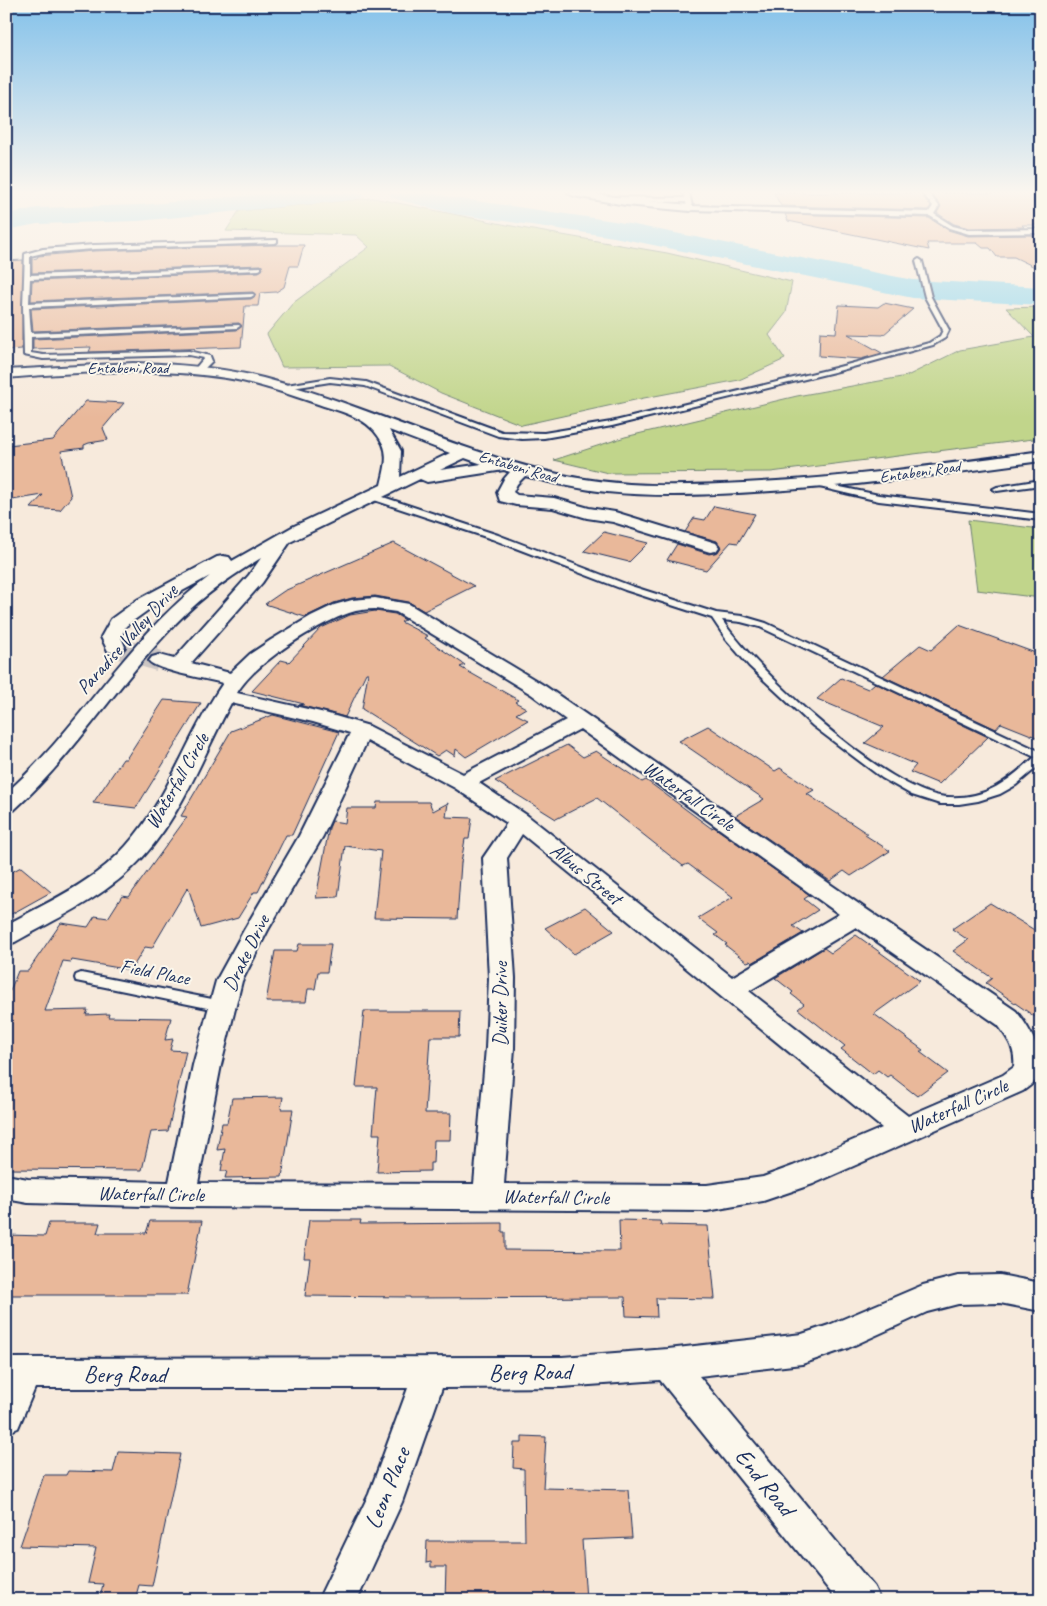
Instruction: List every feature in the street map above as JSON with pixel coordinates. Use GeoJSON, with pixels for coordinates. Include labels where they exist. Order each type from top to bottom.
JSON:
{"type":"FeatureCollection","features":[{"type":"Feature","properties":{"kind":"street","name":"Entabeni Road"},"geometry":{"type":"LineString","coordinates":[[6,374],[125,367],[225,374],[280,388],[513,468],[561,480],[628,489],[699,490],[814,484],[870,479],[1041,456]]}},
{"type":"Feature","properties":{"kind":"street"},"geometry":{"type":"LineString","coordinates":[[373,420],[389,439],[395,451],[394,485],[513,468],[510,482],[505,492],[506,497],[516,500],[554,503],[587,512],[616,517],[710,547]]}},
{"type":"Feature","properties":{"kind":"street","name":"Paradise Valley Drive"},"geometry":{"type":"LineString","coordinates":[[6,805],[24,791],[62,748],[134,658],[183,606],[207,586],[240,562],[285,537],[465,452]]}},
{"type":"Feature","properties":{"kind":"street"},"geometry":{"type":"LineString","coordinates":[[114,647],[111,637],[118,623],[144,604],[220,562],[252,547],[285,537]]}},
{"type":"Feature","properties":{"kind":"street"},"geometry":{"type":"LineString","coordinates":[[230,688],[168,664],[256,579],[285,537]]}},
{"type":"Feature","properties":{"kind":"street","name":"Waterfall Circle"},"geometry":{"type":"LineString","coordinates":[[6,936],[79,895],[111,873],[135,852],[160,816],[230,688],[270,649],[316,620],[346,607],[367,602],[383,602],[402,608],[538,690],[1006,1018],[1022,1038],[1029,1056],[1027,1072],[1013,1083],[763,1190],[707,1198],[53,1192],[28,1191],[6,1187]]}},
{"type":"Feature","properties":{"kind":"street","name":"Albus Street"},"geometry":{"type":"LineString","coordinates":[[230,688],[362,730],[463,783],[520,821],[905,1130]]}},
{"type":"Feature","properties":{"kind":"street"},"geometry":{"type":"LineString","coordinates":[[463,783],[581,720]]}},
{"type":"Feature","properties":{"kind":"street","name":"Drake Drive"},"geometry":{"type":"LineString","coordinates":[[181,1194],[207,1065],[230,981],[256,930],[311,836],[362,730]]}},
{"type":"Feature","properties":{"kind":"street","name":"Duiker Drive"},"geometry":{"type":"LineString","coordinates":[[488,1196],[500,1048],[502,978],[495,858],[504,842],[520,821]]}},
{"type":"Feature","properties":{"kind":"street"},"geometry":{"type":"LineString","coordinates":[[730,990],[857,915]]}},
{"type":"Feature","properties":{"kind":"street","name":"Berg Road"},"geometry":{"type":"LineString","coordinates":[[16,1373],[562,1372],[668,1364],[802,1349],[836,1338],[887,1314],[923,1300],[958,1290],[1000,1289],[1041,1297]]}},
{"type":"Feature","properties":{"kind":"street","name":"End Road"},"geometry":{"type":"LineString","coordinates":[[668,1364],[861,1600]]}},
{"type":"Feature","properties":{"kind":"street"},"geometry":{"type":"LineString","coordinates":[[6,1417],[16,1373]]}},
{"type":"Feature","properties":{"kind":"street","name":"Leon Place"},"geometry":{"type":"LineString","coordinates":[[338,1600],[384,1502],[430,1373]]}},
{"type":"Feature","properties":{"kind":"lane"},"geometry":{"type":"LineString","coordinates":[[27,268],[26,305],[28,335],[26,351],[28,355],[33,357],[189,353],[208,357],[208,361],[197,371]]}},
{"type":"Feature","properties":{"kind":"lane"},"geometry":{"type":"LineString","coordinates":[[27,277],[259,268]]}},
{"type":"Feature","properties":{"kind":"lane"},"geometry":{"type":"LineString","coordinates":[[280,388],[330,380],[366,384],[501,434],[520,438],[562,434],[792,380],[931,344],[944,337],[946,330],[928,297],[921,268]]}},
{"type":"Feature","properties":{"kind":"lane"},"geometry":{"type":"LineString","coordinates":[[26,305],[251,295]]}},
{"type":"Feature","properties":{"kind":"lane"},"geometry":{"type":"LineString","coordinates":[[28,335],[237,326]]}},
{"type":"Feature","properties":{"kind":"lane"},"geometry":{"type":"LineString","coordinates":[[997,489],[1041,482]]}},
{"type":"Feature","properties":{"kind":"lane"},"geometry":{"type":"LineString","coordinates":[[814,484],[879,498],[1041,517]]}},
{"type":"Feature","properties":{"kind":"lane"},"geometry":{"type":"LineString","coordinates":[[371,496],[485,533],[628,588],[715,616],[742,619],[763,625],[1041,757],[1012,783],[984,796],[956,801],[938,800],[899,785],[855,754],[791,702],[737,649],[721,629],[715,616]]}},
{"type":"Feature","properties":{"kind":"lane","name":"Field Place"},"geometry":{"type":"LineString","coordinates":[[81,978],[222,1006]]}},
{"type":"Feature","properties":{"kind":"green space"},"geometry":{"type":"Polygon","coordinates":[[[341,268],[731,268],[792,282],[786,313],[769,335],[785,359],[739,380],[644,398],[522,425],[441,393],[389,366],[282,367],[267,334],[293,303],[341,268]]]}},
{"type":"Feature","properties":{"kind":"green space"},"geometry":{"type":"Polygon","coordinates":[[[1041,307],[1041,438],[771,472],[608,473],[554,460],[625,437],[797,396],[907,376],[960,350],[1034,337],[1006,308],[1041,307]]]}},
{"type":"Feature","properties":{"kind":"green space"},"geometry":{"type":"Polygon","coordinates":[[[968,520],[1041,529],[1041,598],[977,590],[968,520]]]}},
{"type":"Feature","properties":{"kind":"building"},"geometry":{"type":"Polygon","coordinates":[[[6,268],[23,268],[22,349],[6,350],[6,268]]]}},
{"type":"Feature","properties":{"kind":"building"},"geometry":{"type":"Polygon","coordinates":[[[32,268],[177,268],[32,273],[32,268]]]}},
{"type":"Feature","properties":{"kind":"building"},"geometry":{"type":"Polygon","coordinates":[[[289,268],[284,287],[276,292],[260,293],[258,306],[245,306],[241,347],[89,352],[91,347],[33,349],[33,339],[237,330],[242,326],[239,323],[33,331],[31,309],[251,299],[256,295],[253,292],[31,301],[32,281],[259,272],[263,269],[289,268]]]}},
{"type":"Feature","properties":{"kind":"building"},"geometry":{"type":"Polygon","coordinates":[[[884,303],[913,309],[883,335],[848,334],[882,353],[861,359],[819,356],[820,332],[836,333],[839,305],[878,307],[884,303]]]}},
{"type":"Feature","properties":{"kind":"building"},"geometry":{"type":"Polygon","coordinates":[[[86,401],[124,403],[103,428],[108,440],[89,443],[84,445],[84,448],[61,451],[71,497],[60,510],[31,508],[43,495],[6,501],[8,445],[53,440],[86,401]]]}},
{"type":"Feature","properties":{"kind":"building"},"geometry":{"type":"Polygon","coordinates":[[[714,506],[755,514],[738,543],[731,542],[706,570],[667,560],[677,544],[709,554],[718,552],[721,547],[717,541],[685,532],[694,518],[705,520],[714,506]]]}},
{"type":"Feature","properties":{"kind":"building"},"geometry":{"type":"Polygon","coordinates":[[[604,532],[648,543],[629,562],[584,551],[604,532]]]}},
{"type":"Feature","properties":{"kind":"building"},"geometry":{"type":"Polygon","coordinates":[[[394,543],[474,586],[424,611],[409,602],[375,596],[352,598],[334,603],[305,617],[265,604],[284,591],[394,543]]]}},
{"type":"Feature","properties":{"kind":"building"},"geometry":{"type":"Polygon","coordinates":[[[375,611],[395,614],[405,620],[401,622],[428,636],[425,638],[465,665],[460,667],[518,700],[515,702],[526,708],[516,714],[528,720],[466,757],[456,749],[455,756],[446,750],[437,756],[362,709],[368,673],[366,673],[345,717],[252,691],[281,660],[289,662],[321,628],[350,615],[375,611]]]}},
{"type":"Feature","properties":{"kind":"building"},"geometry":{"type":"Polygon","coordinates":[[[959,625],[1041,655],[1041,739],[1001,723],[996,729],[883,676],[920,645],[931,650],[959,625]]]}},
{"type":"Feature","properties":{"kind":"building"},"geometry":{"type":"Polygon","coordinates":[[[841,678],[868,689],[875,683],[988,737],[939,784],[910,772],[916,765],[865,743],[884,727],[817,699],[841,678]]]}},
{"type":"Feature","properties":{"kind":"building"},"geometry":{"type":"Polygon","coordinates":[[[164,700],[201,703],[136,808],[93,803],[123,759],[126,759],[164,700]]]}},
{"type":"Feature","properties":{"kind":"building"},"geometry":{"type":"Polygon","coordinates":[[[273,715],[339,732],[292,835],[286,835],[258,892],[254,892],[238,918],[201,928],[188,887],[152,948],[145,947],[131,970],[72,960],[71,962],[63,961],[45,1011],[88,1010],[86,1015],[109,1014],[108,1017],[171,1018],[165,1040],[173,1039],[170,1050],[186,1051],[168,1131],[151,1132],[142,1170],[6,1169],[6,991],[10,991],[18,971],[28,971],[61,923],[88,927],[95,916],[108,918],[122,896],[129,897],[187,817],[181,816],[231,731],[273,715]]]}},
{"type":"Feature","properties":{"kind":"building"},"geometry":{"type":"Polygon","coordinates":[[[708,726],[775,771],[780,768],[814,790],[807,794],[868,834],[865,835],[890,851],[851,876],[844,871],[830,881],[735,816],[764,799],[679,741],[708,726]]]}},
{"type":"Feature","properties":{"kind":"building"},"geometry":{"type":"Polygon","coordinates":[[[567,745],[583,757],[596,751],[642,782],[646,780],[711,828],[714,827],[810,895],[804,899],[818,910],[793,926],[803,933],[752,963],[750,961],[747,962],[715,935],[718,933],[698,918],[733,897],[688,864],[683,866],[597,798],[556,819],[495,781],[567,745]]]}},
{"type":"Feature","properties":{"kind":"building"},"geometry":{"type":"Polygon","coordinates":[[[377,802],[429,802],[433,811],[448,803],[446,817],[472,818],[469,839],[465,839],[461,863],[457,919],[374,918],[381,851],[345,846],[338,897],[316,898],[329,828],[332,821],[345,823],[347,808],[376,808],[377,802]]]}},
{"type":"Feature","properties":{"kind":"building"},"geometry":{"type":"Polygon","coordinates":[[[21,867],[51,892],[6,917],[6,875],[21,867]]]}},
{"type":"Feature","properties":{"kind":"building"},"geometry":{"type":"Polygon","coordinates":[[[990,903],[1041,934],[1041,1021],[986,983],[992,978],[953,951],[968,940],[952,929],[990,903]]]}},
{"type":"Feature","properties":{"kind":"building"},"geometry":{"type":"Polygon","coordinates":[[[585,907],[614,931],[574,954],[545,928],[585,907]]]}},
{"type":"Feature","properties":{"kind":"building"},"geometry":{"type":"Polygon","coordinates":[[[856,935],[920,981],[874,1014],[923,1050],[920,1052],[948,1073],[917,1096],[890,1075],[887,1077],[878,1070],[873,1074],[841,1049],[845,1046],[798,1009],[804,1004],[791,994],[793,992],[775,978],[824,948],[831,953],[856,935]]]}},
{"type":"Feature","properties":{"kind":"building"},"geometry":{"type":"Polygon","coordinates":[[[299,944],[331,944],[327,972],[318,972],[315,989],[308,989],[306,1002],[266,1002],[275,951],[297,951],[299,944]]]}},
{"type":"Feature","properties":{"kind":"building"},"geometry":{"type":"Polygon","coordinates":[[[364,1011],[460,1011],[459,1037],[430,1037],[425,1113],[451,1113],[450,1140],[434,1140],[433,1163],[430,1163],[430,1171],[377,1172],[380,1134],[373,1134],[377,1087],[356,1087],[364,1011]]]}},
{"type":"Feature","properties":{"kind":"building"},"geometry":{"type":"Polygon","coordinates":[[[283,1097],[281,1109],[293,1109],[282,1177],[225,1178],[227,1171],[221,1171],[225,1149],[217,1150],[222,1123],[227,1123],[232,1098],[283,1097]]]}},
{"type":"Feature","properties":{"kind":"building"},"geometry":{"type":"Polygon","coordinates":[[[309,1220],[361,1220],[360,1224],[502,1223],[502,1232],[505,1232],[505,1250],[620,1251],[619,1220],[660,1221],[661,1225],[708,1226],[715,1299],[656,1298],[657,1317],[626,1316],[625,1297],[410,1298],[305,1296],[310,1258],[304,1258],[309,1220]]]}},
{"type":"Feature","properties":{"kind":"building"},"geometry":{"type":"Polygon","coordinates":[[[150,1221],[202,1221],[187,1295],[6,1295],[6,1235],[45,1236],[49,1223],[100,1223],[97,1233],[146,1233],[150,1221]]]}},
{"type":"Feature","properties":{"kind":"building"},"geometry":{"type":"Polygon","coordinates":[[[522,1436],[546,1437],[543,1488],[628,1490],[632,1538],[582,1540],[586,1600],[445,1600],[446,1567],[431,1567],[431,1562],[426,1563],[427,1541],[525,1541],[524,1469],[513,1468],[514,1443],[522,1443],[522,1436]]]}},
{"type":"Feature","properties":{"kind":"building"},"geometry":{"type":"Polygon","coordinates":[[[118,1452],[180,1454],[152,1586],[139,1585],[135,1599],[100,1597],[103,1584],[88,1583],[96,1548],[20,1546],[44,1475],[66,1475],[68,1471],[113,1472],[118,1452]]]}},
{"type":"Feature","properties":{"kind":"waterway"},"geometry":{"type":"LineString","coordinates":[[808,268],[913,289],[1041,296]]}},
{"type":"Feature","properties":{"kind":"tunnel"},"geometry":{"type":"LineString","coordinates":[[115,647],[159,661]]}}]}
